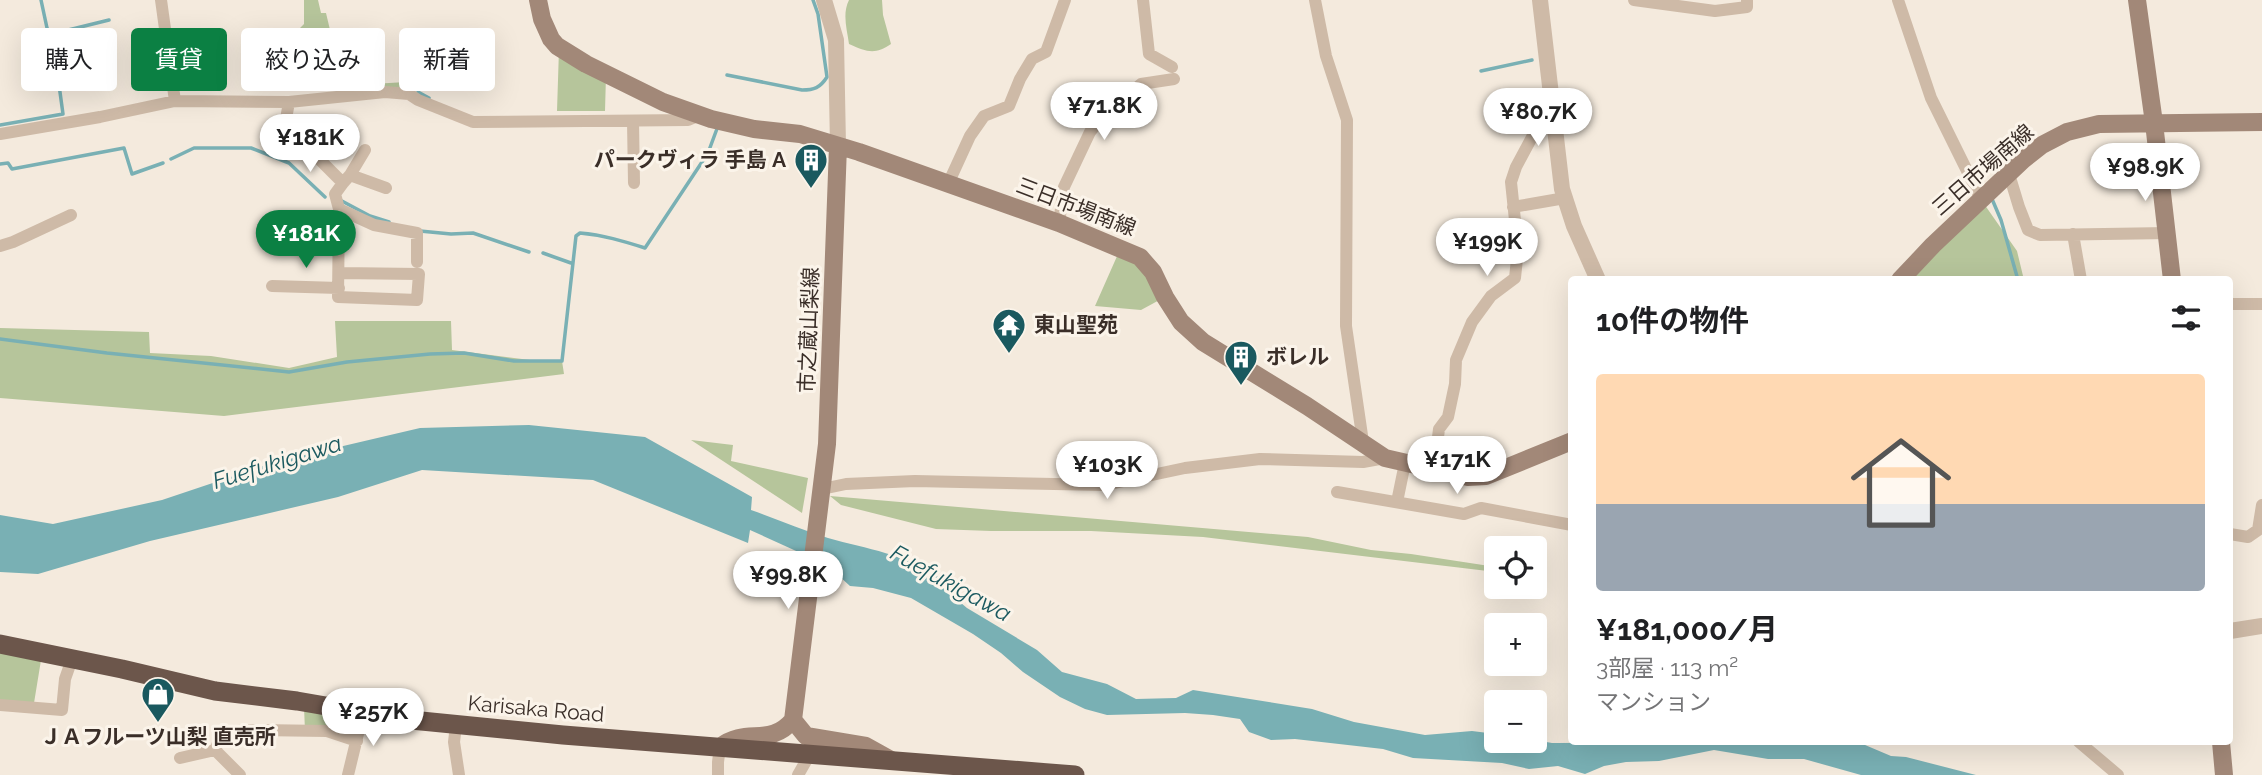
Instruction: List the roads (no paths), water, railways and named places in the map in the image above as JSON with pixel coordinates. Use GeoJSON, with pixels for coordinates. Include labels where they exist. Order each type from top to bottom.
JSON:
{"type":"FeatureCollection","features":[{"type":"Feature","properties":{"kind":"highway","name":"Karisaka Road"},"geometry":{"type":"LineString","coordinates":[[0,644],[215,691],[456,725],[1075,775]]}},
{"type":"Feature","properties":{"kind":"main road","name":"三日市場南線"},"geometry":{"type":"LineString","coordinates":[[538,0],[542,19],[557,46],[586,64],[663,102],[698,116],[754,130],[800,134],[838,146],[1059,223],[1140,257],[1153,272],[1181,322],[1203,342],[1385,458],[1468,477],[1486,475],[1568,443]]}},
{"type":"Feature","properties":{"kind":"main road"},"geometry":{"type":"LineString","coordinates":[[2137,0],[2172,276]]}},
{"type":"Feature","properties":{"kind":"main road","name":"三日市場南線"},"geometry":{"type":"LineString","coordinates":[[1904,276],[1933,244],[2042,145],[2067,132],[2099,124],[2262,122]]}},
{"type":"Feature","properties":{"kind":"main road","name":"市之蔵山梨線"},"geometry":{"type":"LineString","coordinates":[[794,715],[827,444],[838,146]]}},
{"type":"Feature","properties":{"kind":"main road"},"geometry":{"type":"LineString","coordinates":[[720,747],[736,737],[776,734],[794,715],[806,736],[866,746],[894,761]]}},
{"type":"Feature","properties":{"kind":"main road"},"geometry":{"type":"LineString","coordinates":[[2221,745],[2224,775]]}},
{"type":"Feature","properties":{"kind":"street"},"geometry":{"type":"LineString","coordinates":[[161,0],[175,101]]}},
{"type":"Feature","properties":{"kind":"street"},"geometry":{"type":"LineString","coordinates":[[824,0],[836,40],[838,146]]}},
{"type":"Feature","properties":{"kind":"street"},"geometry":{"type":"LineString","coordinates":[[947,184],[970,136],[984,116],[1009,106],[1020,79],[1032,60],[1046,52],[1065,0]]}},
{"type":"Feature","properties":{"kind":"street"},"geometry":{"type":"LineString","coordinates":[[1059,223],[1064,187],[1090,132],[1102,116],[1141,84],[1173,73],[1149,54],[1143,0]]}},
{"type":"Feature","properties":{"kind":"street"},"geometry":{"type":"LineString","coordinates":[[1315,0],[1326,57],[1347,120],[1346,326],[1363,442]]}},
{"type":"Feature","properties":{"kind":"street"},"geometry":{"type":"LineString","coordinates":[[1541,0],[1549,90],[1564,198],[1596,276]]}},
{"type":"Feature","properties":{"kind":"street"},"geometry":{"type":"LineString","coordinates":[[1634,0],[1715,11],[1747,7],[1747,0]]}},
{"type":"Feature","properties":{"kind":"street"},"geometry":{"type":"LineString","coordinates":[[1898,0],[1931,97],[1982,201]]}},
{"type":"Feature","properties":{"kind":"street"},"geometry":{"type":"LineString","coordinates":[[1434,470],[1439,429],[1448,417],[1457,360],[1472,322],[1491,296],[1515,278],[1518,250],[1511,182],[1538,126],[1549,90]]}},
{"type":"Feature","properties":{"kind":"street"},"geometry":{"type":"LineString","coordinates":[[0,134],[175,101],[289,102],[385,92],[409,94],[473,122],[688,120],[698,116]]}},
{"type":"Feature","properties":{"kind":"street"},"geometry":{"type":"LineString","coordinates":[[289,102],[283,136],[309,149],[346,179],[386,188]]}},
{"type":"Feature","properties":{"kind":"street"},"geometry":{"type":"LineString","coordinates":[[633,121],[634,183]]}},
{"type":"Feature","properties":{"kind":"street"},"geometry":{"type":"LineString","coordinates":[[339,273],[419,274],[417,300],[338,297],[339,209],[335,194],[365,150]]}},
{"type":"Feature","properties":{"kind":"street"},"geometry":{"type":"LineString","coordinates":[[2010,174],[2028,230],[2040,235],[2168,233]]}},
{"type":"Feature","properties":{"kind":"street"},"geometry":{"type":"LineString","coordinates":[[1513,208],[1564,198]]}},
{"type":"Feature","properties":{"kind":"street"},"geometry":{"type":"LineString","coordinates":[[339,209],[374,225],[417,233],[417,262]]}},
{"type":"Feature","properties":{"kind":"street"},"geometry":{"type":"LineString","coordinates":[[0,246],[71,215]]}},
{"type":"Feature","properties":{"kind":"street"},"geometry":{"type":"LineString","coordinates":[[2073,234],[2080,276]]}},
{"type":"Feature","properties":{"kind":"street"},"geometry":{"type":"LineString","coordinates":[[272,286],[339,288]]}},
{"type":"Feature","properties":{"kind":"street"},"geometry":{"type":"LineString","coordinates":[[2233,304],[2262,304]]}},
{"type":"Feature","properties":{"kind":"street"},"geometry":{"type":"LineString","coordinates":[[822,489],[846,484],[915,481],[1105,485],[1185,468],[1260,459],[1363,461],[1385,458]]}},
{"type":"Feature","properties":{"kind":"street"},"geometry":{"type":"LineString","coordinates":[[1397,502],[1405,463]]}},
{"type":"Feature","properties":{"kind":"street"},"geometry":{"type":"LineString","coordinates":[[1337,492],[1464,514],[1481,508],[1568,524]]}},
{"type":"Feature","properties":{"kind":"street"},"geometry":{"type":"LineString","coordinates":[[2233,534],[2248,537],[2258,530],[2262,505]]}},
{"type":"Feature","properties":{"kind":"street"},"geometry":{"type":"LineString","coordinates":[[2233,630],[2254,627],[2262,636]]}},
{"type":"Feature","properties":{"kind":"street"},"geometry":{"type":"LineString","coordinates":[[0,705],[62,710],[65,679],[72,659]]}},
{"type":"Feature","properties":{"kind":"street"},"geometry":{"type":"LineString","coordinates":[[348,775],[363,713]]}},
{"type":"Feature","properties":{"kind":"street"},"geometry":{"type":"LineString","coordinates":[[456,725],[454,742],[459,775]]}},
{"type":"Feature","properties":{"kind":"street"},"geometry":{"type":"LineString","coordinates":[[215,750],[219,741],[237,731],[327,731],[357,741]]}},
{"type":"Feature","properties":{"kind":"street"},"geometry":{"type":"LineString","coordinates":[[2083,745],[2118,775]]}},
{"type":"Feature","properties":{"kind":"street"},"geometry":{"type":"LineString","coordinates":[[718,775],[720,747]]}},
{"type":"Feature","properties":{"kind":"street"},"geometry":{"type":"LineString","coordinates":[[180,758],[215,750]]}},
{"type":"Feature","properties":{"kind":"street"},"geometry":{"type":"LineString","coordinates":[[215,750],[240,775]]}},
{"type":"Feature","properties":{"kind":"street"},"geometry":{"type":"LineString","coordinates":[[798,775],[810,754]]}},
{"type":"Feature","properties":{"kind":"water","name":"Fuefukigawa"},"geometry":{"type":"Polygon","coordinates":[[[529,425],[645,437],[752,497],[751,510],[828,538],[914,563],[940,578],[937,583],[967,608],[1037,650],[1062,672],[1107,684],[1136,699],[1176,698],[1193,690],[1312,709],[1354,722],[1425,735],[1484,732],[1484,753],[1547,753],[1547,742],[1568,745],[1865,745],[1891,756],[1906,757],[1976,775],[1861,775],[1804,759],[1768,759],[1714,750],[1659,761],[1604,766],[1585,774],[1558,766],[1529,769],[1502,763],[1413,758],[1383,749],[1295,739],[1271,740],[1249,732],[1240,719],[1213,715],[1107,715],[1085,709],[1060,697],[973,634],[911,598],[873,588],[850,586],[827,565],[750,530],[748,543],[593,480],[422,470],[338,497],[150,541],[38,574],[0,572],[0,515],[53,524],[162,500],[275,462],[420,428],[529,425]]]}},
{"type":"Feature","properties":{"kind":"waterway"},"geometry":{"type":"LineString","coordinates":[[41,0],[47,28]]}},
{"type":"Feature","properties":{"kind":"waterway"},"geometry":{"type":"LineString","coordinates":[[727,75],[802,90],[813,89],[822,84],[827,77],[818,14],[813,0]]}},
{"type":"Feature","properties":{"kind":"waterway"},"geometry":{"type":"LineString","coordinates":[[0,125],[63,114],[52,34],[109,20]]}},
{"type":"Feature","properties":{"kind":"waterway"},"geometry":{"type":"LineString","coordinates":[[1481,71],[1532,60]]}},
{"type":"Feature","properties":{"kind":"waterway"},"geometry":{"type":"LineString","coordinates":[[418,92],[429,98]]}},
{"type":"Feature","properties":{"kind":"waterway"},"geometry":{"type":"LineString","coordinates":[[0,339],[289,372],[347,362],[430,354],[464,353],[514,361],[562,361],[576,236],[580,233],[597,235],[645,248],[708,153],[718,126]]}},
{"type":"Feature","properties":{"kind":"waterway"},"geometry":{"type":"LineString","coordinates":[[0,164],[8,163],[12,169],[124,148],[132,174],[163,163]]}},
{"type":"Feature","properties":{"kind":"waterway"},"geometry":{"type":"LineString","coordinates":[[171,159],[194,148],[251,148],[289,163],[325,197]]}},
{"type":"Feature","properties":{"kind":"waterway"},"geometry":{"type":"LineString","coordinates":[[1992,199],[2001,220],[2017,276]]}},
{"type":"Feature","properties":{"kind":"waterway"},"geometry":{"type":"LineString","coordinates":[[340,200],[370,216],[389,222]]}},
{"type":"Feature","properties":{"kind":"waterway"},"geometry":{"type":"LineString","coordinates":[[420,231],[473,233],[529,252]]}},
{"type":"Feature","properties":{"kind":"waterway"},"geometry":{"type":"LineString","coordinates":[[543,253],[571,263]]}},
{"type":"Feature","properties":{"kind":"place","name":"パークヴィラ 手島 A"},"geometry":{"type":"Point","coordinates":[811,190]}},
{"type":"Feature","properties":{"kind":"place","name":"東山聖苑"},"geometry":{"type":"Point","coordinates":[1009,355]}},
{"type":"Feature","properties":{"kind":"place","name":"ボレル"},"geometry":{"type":"Point","coordinates":[1241,387]}},
{"type":"Feature","properties":{"kind":"place","name":"ＪＡフルーツ山梨 直売所"},"geometry":{"type":"Point","coordinates":[158,724]}}]}
